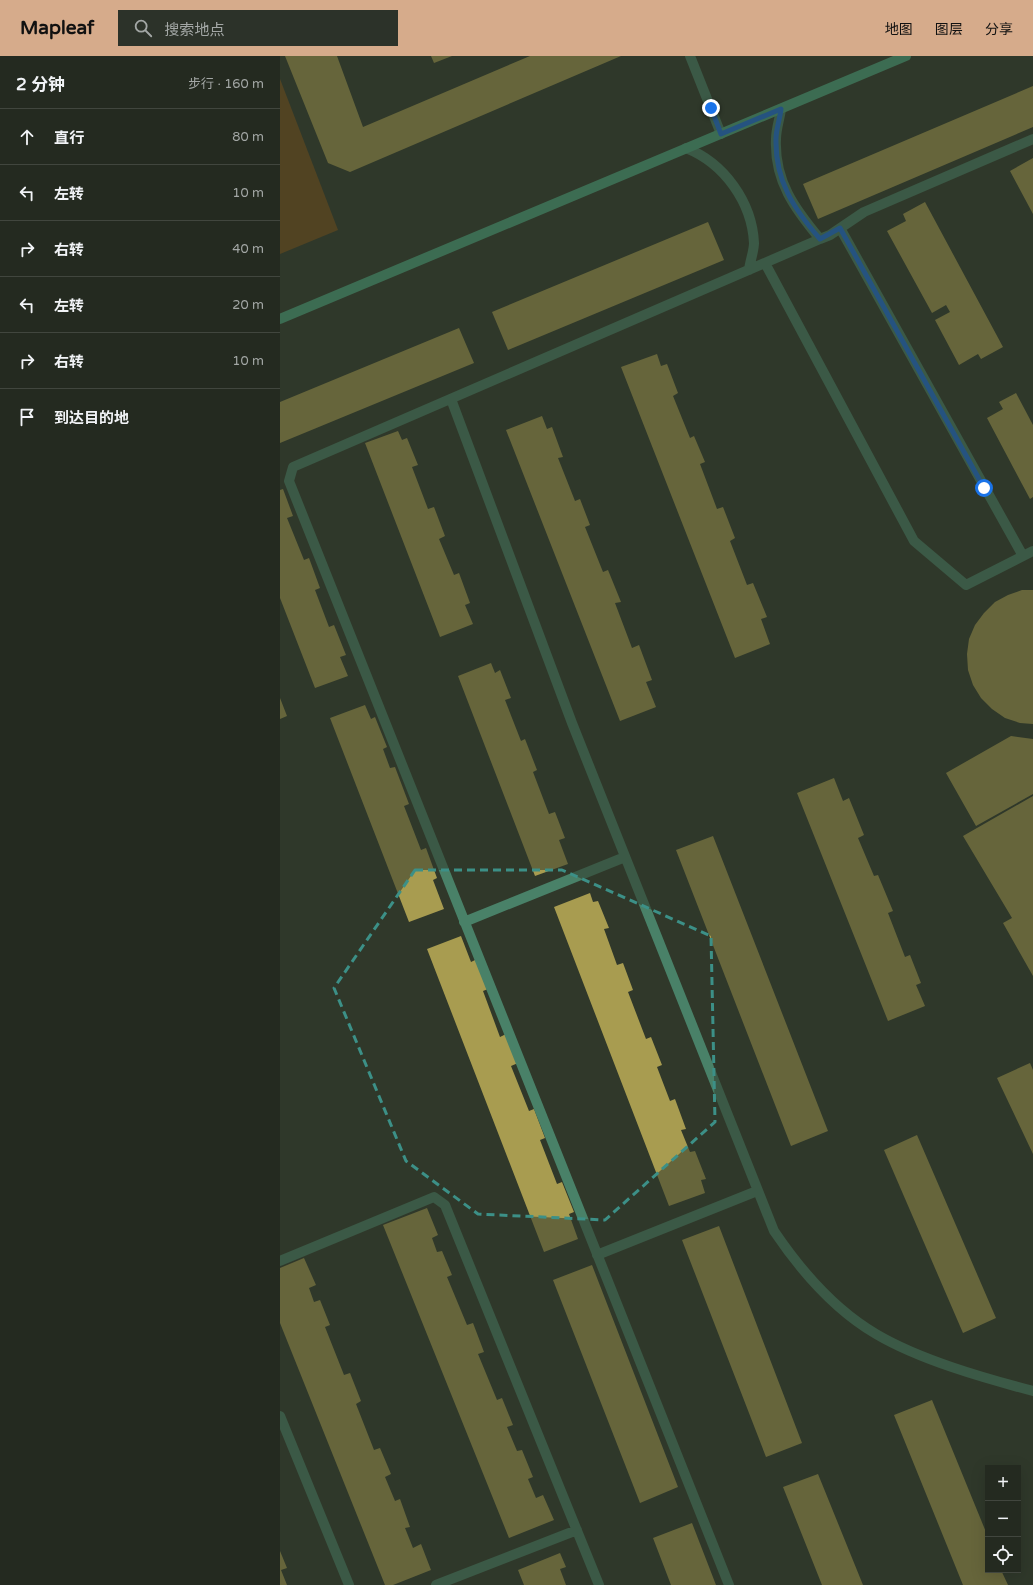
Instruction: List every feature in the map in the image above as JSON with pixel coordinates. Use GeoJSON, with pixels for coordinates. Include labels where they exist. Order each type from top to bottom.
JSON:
{"type":"FeatureCollection","features":[{"type":"Feature","properties":{"kind":"street"},"geometry":{"type":"LineString","coordinates":[[280,319],[906,56]]}},
{"type":"Feature","properties":{"kind":"lane"},"geometry":{"type":"LineString","coordinates":[[690,56],[721,134]]}},
{"type":"Feature","properties":{"kind":"lane"},"geometry":{"type":"LineString","coordinates":[[781,109],[776,139],[783,184],[797,211],[820,239]]}},
{"type":"Feature","properties":{"kind":"lane"},"geometry":{"type":"LineString","coordinates":[[730,1585],[289,481],[293,467],[820,239],[864,212],[1033,139]]}},
{"type":"Feature","properties":{"kind":"lane"},"geometry":{"type":"LineString","coordinates":[[686,148],[701,154],[720,170],[740,193],[751,219],[754,244],[749,270]]}},
{"type":"Feature","properties":{"kind":"lane"},"geometry":{"type":"LineString","coordinates":[[840,228],[1023,556]]}},
{"type":"Feature","properties":{"kind":"lane"},"geometry":{"type":"LineString","coordinates":[[765,263],[914,541],[966,585],[1033,551]]}},
{"type":"Feature","properties":{"kind":"lane"},"geometry":{"type":"LineString","coordinates":[[451,399],[625,858],[774,1231],[789,1253],[812,1280],[859,1323],[876,1335],[899,1346],[952,1367],[1033,1391]]}},
{"type":"Feature","properties":{"kind":"lane"},"geometry":{"type":"LineString","coordinates":[[464,922],[625,858]]}},
{"type":"Feature","properties":{"kind":"lane"},"geometry":{"type":"LineString","coordinates":[[598,1255],[757,1191]]}},
{"type":"Feature","properties":{"kind":"lane"},"geometry":{"type":"LineString","coordinates":[[280,1261],[434,1197],[445,1205],[600,1585]]}},
{"type":"Feature","properties":{"kind":"lane"},"geometry":{"type":"LineString","coordinates":[[280,1416],[349,1585]]}},
{"type":"Feature","properties":{"kind":"lane"},"geometry":{"type":"LineString","coordinates":[[436,1585],[577,1530]]}},
{"type":"Feature","properties":{"kind":"highlighted area"},"geometry":{"type":"Polygon","coordinates":[[[415,870],[562,870],[711,936],[715,1122],[605,1220],[478,1214],[406,1161],[334,988],[415,870]]]}},
{"type":"Feature","properties":{"kind":"shaded area"},"geometry":{"type":"Polygon","coordinates":[[[280,79],[338,230],[280,254],[280,79]]]}},
{"type":"Feature","properties":{"kind":"building"},"geometry":{"type":"Polygon","coordinates":[[[285,56],[337,56],[363,127],[530,56],[621,56],[350,172],[328,163],[285,56]]]}},
{"type":"Feature","properties":{"kind":"building"},"geometry":{"type":"Polygon","coordinates":[[[431,56],[452,56],[434,63],[431,56]]]}},
{"type":"Feature","properties":{"kind":"building"},"geometry":{"type":"Polygon","coordinates":[[[1033,86],[1033,127],[818,219],[803,184],[1033,86]]]}},
{"type":"Feature","properties":{"kind":"building"},"geometry":{"type":"Polygon","coordinates":[[[1033,158],[1033,214],[1010,171],[1033,158]]]}},
{"type":"Feature","properties":{"kind":"building"},"geometry":{"type":"Polygon","coordinates":[[[925,202],[1003,347],[981,359],[978,354],[959,365],[935,320],[950,312],[946,305],[932,313],[887,231],[906,221],[903,214],[925,202]]]}},
{"type":"Feature","properties":{"kind":"building"},"geometry":{"type":"Polygon","coordinates":[[[708,222],[724,260],[508,350],[492,312],[708,222]]]}},
{"type":"Feature","properties":{"kind":"building"},"geometry":{"type":"Polygon","coordinates":[[[459,328],[474,363],[280,443],[280,402],[459,328]]]}},
{"type":"Feature","properties":{"kind":"building"},"geometry":{"type":"Polygon","coordinates":[[[657,354],[661,366],[667,364],[678,393],[673,396],[690,438],[694,436],[705,462],[700,464],[717,509],[723,507],[735,538],[730,541],[747,585],[753,583],[767,617],[761,619],[770,644],[735,658],[621,367],[657,354]]]}},
{"type":"Feature","properties":{"kind":"building"},"geometry":{"type":"Polygon","coordinates":[[[1016,393],[1033,425],[1033,497],[1030,499],[987,418],[1003,409],[999,402],[1016,393]]]}},
{"type":"Feature","properties":{"kind":"building"},"geometry":{"type":"Polygon","coordinates":[[[542,416],[547,429],[552,427],[563,457],[558,458],[575,501],[580,499],[590,525],[585,527],[603,572],[608,570],[621,602],[615,603],[632,648],[639,645],[652,680],[646,682],[656,707],[620,721],[506,430],[542,416]]]}},
{"type":"Feature","properties":{"kind":"building"},"geometry":{"type":"Polygon","coordinates":[[[398,431],[402,440],[407,438],[418,465],[412,467],[428,509],[434,507],[445,536],[439,539],[454,575],[459,573],[470,603],[465,605],[473,624],[440,637],[365,443],[398,431]]]}},
{"type":"Feature","properties":{"kind":"building"},"geometry":{"type":"Polygon","coordinates":[[[283,489],[293,516],[287,518],[304,560],[309,558],[320,588],[315,590],[329,627],[334,625],[346,655],[340,657],[348,676],[315,688],[280,598],[280,490],[283,489]]]}},
{"type":"Feature","properties":{"kind":"building"},"geometry":{"type":"Polygon","coordinates":[[[1022,590],[1033,590],[1033,724],[1020,723],[1005,718],[992,709],[981,698],[973,685],[968,670],[967,654],[969,639],[975,625],[995,602],[1022,590]]]}},
{"type":"Feature","properties":{"kind":"building"},"geometry":{"type":"Polygon","coordinates":[[[491,663],[495,673],[500,670],[511,698],[505,700],[521,741],[525,739],[537,770],[533,772],[549,814],[555,812],[565,838],[559,840],[568,864],[535,876],[458,676],[491,663]]]}},
{"type":"Feature","properties":{"kind":"building"},"geometry":{"type":"Polygon","coordinates":[[[280,698],[287,716],[280,719],[280,698]]]}},
{"type":"Feature","properties":{"kind":"building"},"geometry":{"type":"Polygon","coordinates":[[[365,705],[371,719],[375,717],[387,747],[383,749],[390,768],[395,767],[409,804],[404,806],[421,850],[426,848],[437,878],[433,880],[444,909],[409,922],[330,718],[365,705]]]}},
{"type":"Feature","properties":{"kind":"building"},"geometry":{"type":"Polygon","coordinates":[[[1011,736],[1033,739],[1033,794],[976,826],[946,773],[1011,736]]]}},
{"type":"Feature","properties":{"kind":"building"},"geometry":{"type":"Polygon","coordinates":[[[834,778],[843,801],[849,798],[864,835],[858,838],[874,876],[878,875],[893,911],[888,913],[905,957],[910,955],[921,983],[916,985],[925,1006],[888,1021],[797,793],[834,778]]]}},
{"type":"Feature","properties":{"kind":"building"},"geometry":{"type":"Polygon","coordinates":[[[1033,796],[1033,976],[1003,923],[1012,918],[963,836],[1033,796]]]}},
{"type":"Feature","properties":{"kind":"building"},"geometry":{"type":"Polygon","coordinates":[[[713,836],[828,1131],[791,1146],[676,850],[713,836]]]}},
{"type":"Feature","properties":{"kind":"building"},"geometry":{"type":"Polygon","coordinates":[[[590,893],[593,902],[598,901],[609,928],[604,929],[617,965],[623,963],[633,990],[628,992],[646,1039],[651,1037],[662,1065],[657,1067],[670,1101],[675,1099],[686,1129],[681,1130],[690,1152],[695,1151],[706,1179],[701,1180],[705,1193],[669,1206],[554,907],[590,893]]]}},
{"type":"Feature","properties":{"kind":"building"},"geometry":{"type":"Polygon","coordinates":[[[461,936],[471,962],[477,959],[488,989],[483,991],[500,1037],[506,1034],[518,1063],[511,1066],[529,1111],[534,1109],[545,1138],[540,1140],[557,1184],[562,1182],[574,1212],[569,1214],[578,1239],[544,1252],[427,949],[461,936]]]}},
{"type":"Feature","properties":{"kind":"building"},"geometry":{"type":"Polygon","coordinates":[[[1030,1063],[1033,1070],[1033,1154],[997,1078],[1030,1063]]]}},
{"type":"Feature","properties":{"kind":"building"},"geometry":{"type":"Polygon","coordinates":[[[917,1135],[996,1318],[963,1333],[884,1150],[917,1135]]]}},
{"type":"Feature","properties":{"kind":"building"},"geometry":{"type":"Polygon","coordinates":[[[427,1208],[438,1235],[432,1238],[437,1252],[442,1251],[452,1275],[447,1277],[467,1325],[473,1323],[484,1352],[478,1354],[497,1400],[502,1398],[513,1425],[507,1427],[517,1451],[522,1450],[533,1477],[528,1479],[536,1498],[543,1495],[554,1520],[509,1538],[383,1225],[427,1208]]]}},
{"type":"Feature","properties":{"kind":"building"},"geometry":{"type":"Polygon","coordinates":[[[719,1226],[802,1443],[766,1457],[682,1240],[719,1226]]]}},
{"type":"Feature","properties":{"kind":"building"},"geometry":{"type":"Polygon","coordinates":[[[304,1258],[316,1285],[309,1288],[314,1302],[320,1300],[330,1325],[325,1327],[344,1375],[350,1373],[361,1401],[356,1404],[374,1450],[380,1448],[391,1474],[385,1477],[395,1501],[400,1499],[410,1527],[405,1528],[413,1548],[421,1544],[431,1570],[393,1585],[385,1585],[280,1323],[280,1268],[304,1258]]]}},
{"type":"Feature","properties":{"kind":"building"},"geometry":{"type":"Polygon","coordinates":[[[592,1265],[678,1487],[640,1503],[553,1280],[592,1265]]]}},
{"type":"Feature","properties":{"kind":"building"},"geometry":{"type":"Polygon","coordinates":[[[932,1400],[985,1530],[985,1573],[1002,1573],[1008,1585],[963,1585],[894,1415],[932,1400]]]}},
{"type":"Feature","properties":{"kind":"building"},"geometry":{"type":"Polygon","coordinates":[[[818,1474],[863,1585],[822,1585],[783,1487],[818,1474]]]}},
{"type":"Feature","properties":{"kind":"building"},"geometry":{"type":"Polygon","coordinates":[[[692,1523],[716,1585],[671,1585],[653,1538],[692,1523]]]}},
{"type":"Feature","properties":{"kind":"building"},"geometry":{"type":"Polygon","coordinates":[[[280,1551],[287,1568],[281,1570],[287,1585],[280,1585],[280,1551]]]}},
{"type":"Feature","properties":{"kind":"building"},"geometry":{"type":"Polygon","coordinates":[[[560,1553],[566,1567],[560,1569],[566,1585],[524,1585],[518,1570],[560,1553]]]}},
{"type":"Feature","properties":{"kind":"route"},"geometry":{"type":"LineString","coordinates":[[711,108],[721,134],[781,109],[776,139],[778,162],[783,184],[797,211],[820,239],[830,235],[840,228],[984,488]]}}]}
